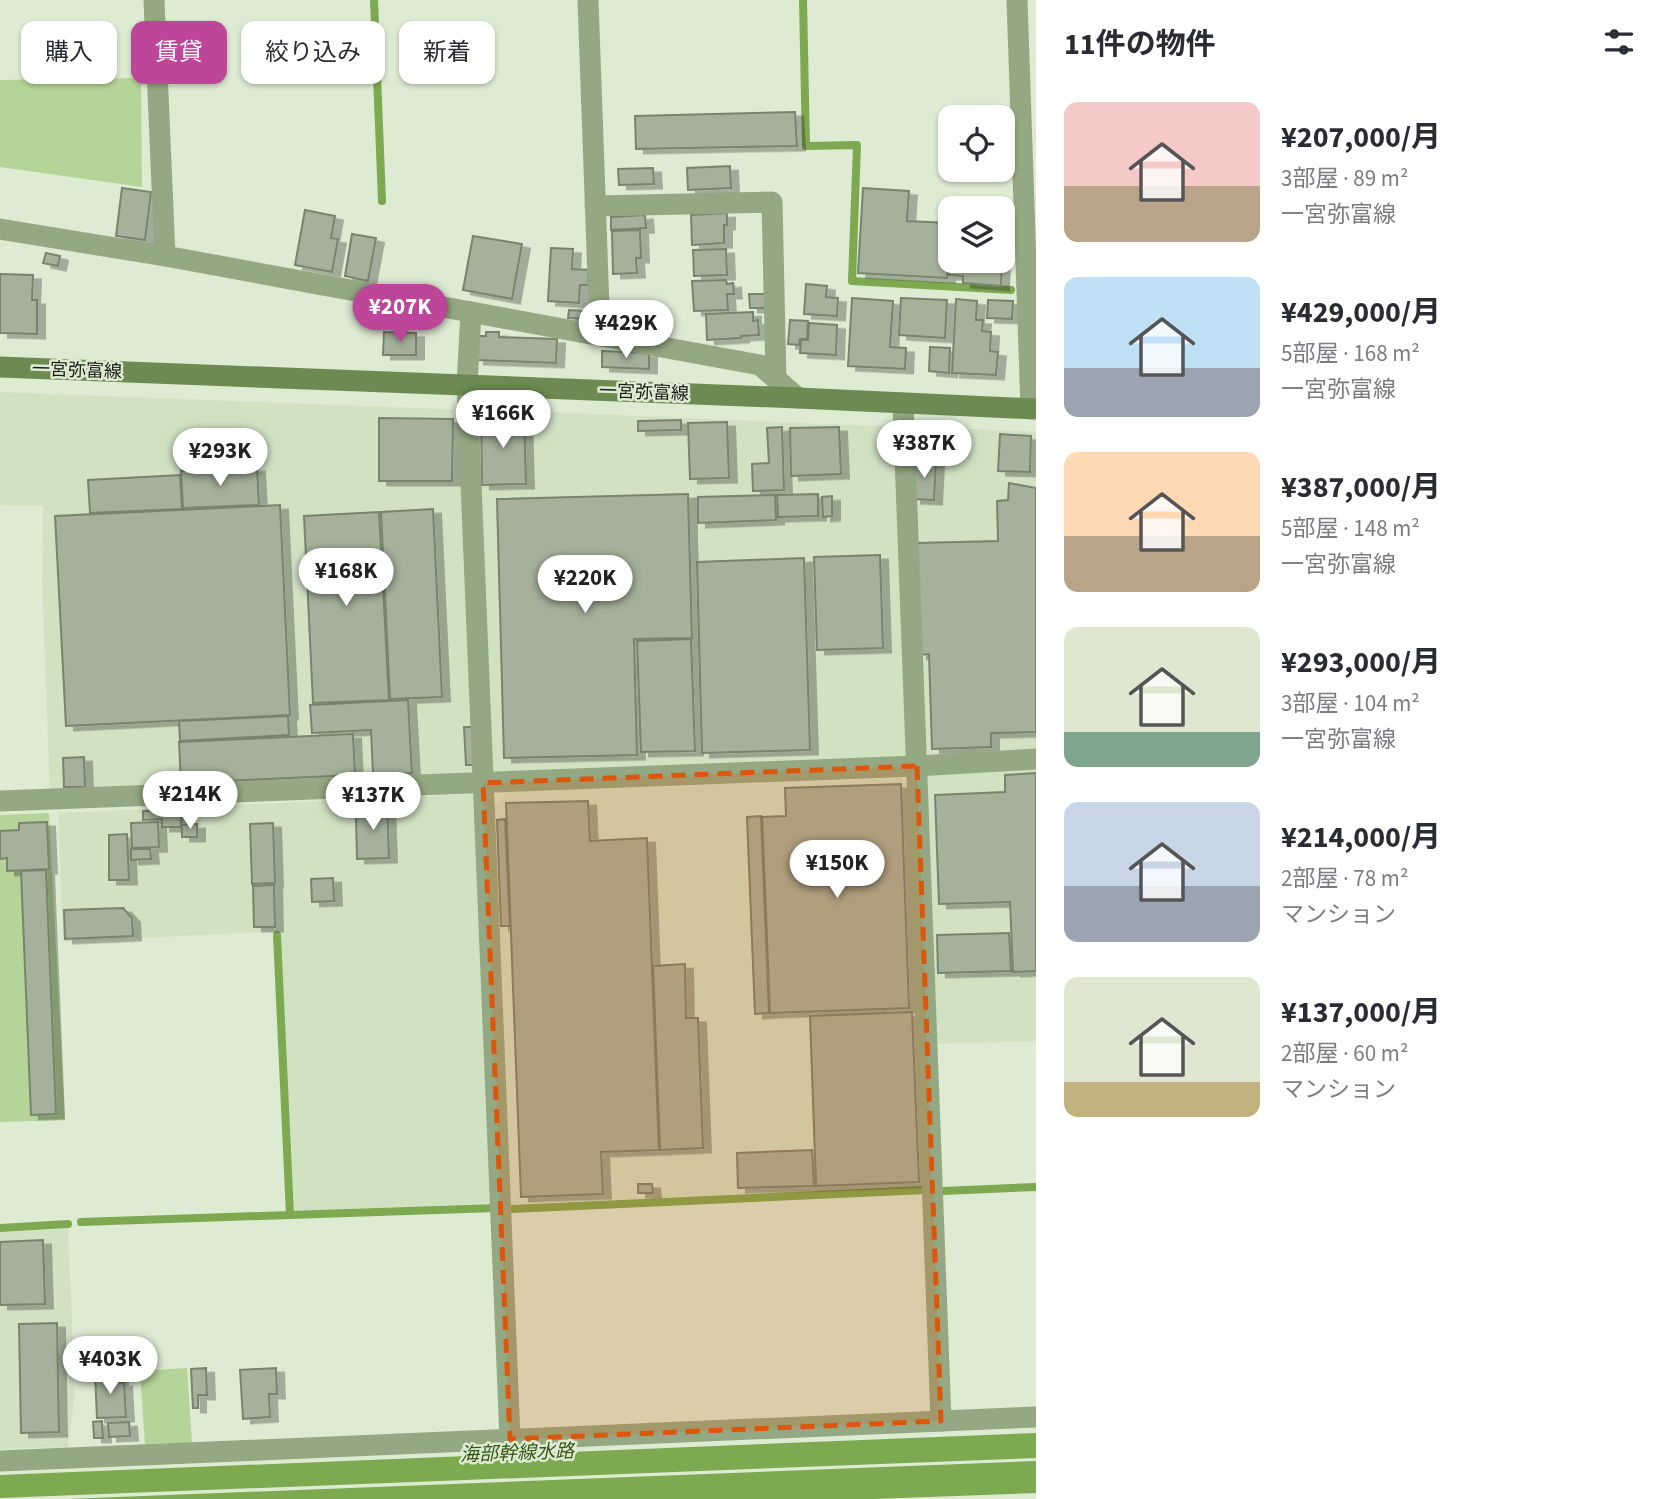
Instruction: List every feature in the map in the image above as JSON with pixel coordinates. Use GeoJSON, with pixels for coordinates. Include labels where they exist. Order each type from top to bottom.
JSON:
{"type":"FeatureCollection","features":[{"type":"Feature","properties":{"kind":"main road","name":"一宮弥富線"},"geometry":{"type":"LineString","coordinates":[[0,368],[1034,409]]}},
{"type":"Feature","properties":{"kind":"street"},"geometry":{"type":"LineString","coordinates":[[154,0],[165,256]]}},
{"type":"Feature","properties":{"kind":"street"},"geometry":{"type":"LineString","coordinates":[[588,0],[600,335]]}},
{"type":"Feature","properties":{"kind":"street"},"geometry":{"type":"LineString","coordinates":[[1017,0],[1034,409]]}},
{"type":"Feature","properties":{"kind":"street"},"geometry":{"type":"LineString","coordinates":[[595,206],[772,202],[776,379]]}},
{"type":"Feature","properties":{"kind":"street"},"geometry":{"type":"LineString","coordinates":[[0,229],[165,256],[760,365],[798,398]]}},
{"type":"Feature","properties":{"kind":"street"},"geometry":{"type":"LineString","coordinates":[[471,312],[467,385],[510,1439]]}},
{"type":"Feature","properties":{"kind":"street"},"geometry":{"type":"LineString","coordinates":[[903,403],[941,1421]]}},
{"type":"Feature","properties":{"kind":"street"},"geometry":{"type":"LineString","coordinates":[[0,801],[917,766],[1036,759]]}},
{"type":"Feature","properties":{"kind":"street"},"geometry":{"type":"LineString","coordinates":[[0,1461],[1036,1417]]}},
{"type":"Feature","properties":{"kind":"highlighted area"},"geometry":{"type":"Polygon","coordinates":[[[917,766],[941,1421],[510,1439],[483,783],[917,766]]]}},
{"type":"Feature","properties":{"kind":"shaded area"},"geometry":{"type":"Polygon","coordinates":[[[117,78],[131,78],[131,84],[141,84],[142,187],[0,167],[0,80],[21,80],[21,84],[117,84],[117,78]]]}},
{"type":"Feature","properties":{"kind":"shaded area"},"geometry":{"type":"Polygon","coordinates":[[[0,392],[465,410],[478,775],[50,790],[42,582],[43,506],[0,505],[0,392]]]}},
{"type":"Feature","properties":{"kind":"shaded area"},"geometry":{"type":"Polygon","coordinates":[[[478,409],[897,427],[912,757],[495,772],[490,765],[478,409]]]}},
{"type":"Feature","properties":{"kind":"shaded area"},"geometry":{"type":"Polygon","coordinates":[[[909,426],[1036,432],[1036,749],[928,754],[921,747],[909,426]]]}},
{"type":"Feature","properties":{"kind":"shaded area"},"geometry":{"type":"Polygon","coordinates":[[[1036,768],[1036,1041],[933,1044],[924,782],[930,772],[1036,768]]]}},
{"type":"Feature","properties":{"kind":"shaded area"},"geometry":{"type":"Polygon","coordinates":[[[901,778],[910,785],[925,1187],[509,1206],[493,807],[508,792],[901,778]]]}},
{"type":"Feature","properties":{"kind":"shaded area"},"geometry":{"type":"Polygon","coordinates":[[[472,794],[480,803],[494,1203],[291,1212],[280,931],[63,942],[58,813],[472,794]]]}},
{"type":"Feature","properties":{"kind":"shaded area"},"geometry":{"type":"Polygon","coordinates":[[[49,813],[65,1120],[0,1122],[0,815],[49,813]]]}},
{"type":"Feature","properties":{"kind":"shaded area"},"geometry":{"type":"Polygon","coordinates":[[[68,1229],[75,1395],[68,1447],[0,1449],[0,1232],[68,1229]]]}},
{"type":"Feature","properties":{"kind":"shaded area"},"geometry":{"type":"Polygon","coordinates":[[[187,1368],[192,1443],[145,1444],[140,1371],[187,1368]]]}},
{"type":"Feature","properties":{"kind":"shaded area"},"geometry":{"type":"Polygon","coordinates":[[[1036,1433],[1036,1458],[0,1498],[0,1475],[1036,1433]]]}},
{"type":"Feature","properties":{"kind":"shaded area"},"geometry":{"type":"Polygon","coordinates":[[[1036,1461],[1036,1493],[873,1499],[67,1499],[1036,1461]]]}},
{"type":"Feature","properties":{"kind":"building"},"geometry":{"type":"Polygon","coordinates":[[[795,112],[797,146],[636,149],[635,116],[795,112]]]}},
{"type":"Feature","properties":{"kind":"building"},"geometry":{"type":"Polygon","coordinates":[[[730,166],[731,188],[688,190],[687,168],[730,166]]]}},
{"type":"Feature","properties":{"kind":"building"},"geometry":{"type":"Polygon","coordinates":[[[653,168],[654,184],[619,185],[618,169],[653,168]]]}},
{"type":"Feature","properties":{"kind":"building"},"geometry":{"type":"Polygon","coordinates":[[[122,188],[151,192],[145,240],[116,236],[122,188]]]}},
{"type":"Feature","properties":{"kind":"building"},"geometry":{"type":"Polygon","coordinates":[[[863,188],[909,191],[907,221],[938,222],[938,273],[947,273],[947,278],[858,273],[863,188]]]}},
{"type":"Feature","properties":{"kind":"building"},"geometry":{"type":"Polygon","coordinates":[[[305,210],[335,216],[331,238],[338,239],[332,272],[295,265],[305,210]]]}},
{"type":"Feature","properties":{"kind":"building"},"geometry":{"type":"Polygon","coordinates":[[[727,213],[724,243],[692,245],[691,215],[727,213]]]}},
{"type":"Feature","properties":{"kind":"building"},"geometry":{"type":"Polygon","coordinates":[[[645,215],[646,228],[611,230],[611,217],[645,215]]]}},
{"type":"Feature","properties":{"kind":"building"},"geometry":{"type":"Polygon","coordinates":[[[640,230],[641,258],[636,258],[637,273],[613,274],[612,231],[640,230]]]}},
{"type":"Feature","properties":{"kind":"building"},"geometry":{"type":"Polygon","coordinates":[[[352,234],[376,238],[368,281],[345,276],[352,234]]]}},
{"type":"Feature","properties":{"kind":"building"},"geometry":{"type":"Polygon","coordinates":[[[473,236],[522,244],[512,299],[463,290],[473,236]]]}},
{"type":"Feature","properties":{"kind":"building"},"geometry":{"type":"Polygon","coordinates":[[[551,248],[573,249],[572,269],[589,270],[588,285],[580,285],[579,303],[548,301],[551,248]]]}},
{"type":"Feature","properties":{"kind":"building"},"geometry":{"type":"Polygon","coordinates":[[[726,249],[727,275],[694,276],[693,250],[726,249]]]}},
{"type":"Feature","properties":{"kind":"building"},"geometry":{"type":"Polygon","coordinates":[[[46,253],[60,256],[58,266],[43,263],[46,253]]]}},
{"type":"Feature","properties":{"kind":"building"},"geometry":{"type":"Polygon","coordinates":[[[1002,273],[1001,286],[963,283],[963,276],[949,275],[1002,273]]]}},
{"type":"Feature","properties":{"kind":"building"},"geometry":{"type":"Polygon","coordinates":[[[0,274],[33,275],[32,300],[37,300],[37,334],[0,333],[0,274]]]}},
{"type":"Feature","properties":{"kind":"building"},"geometry":{"type":"Polygon","coordinates":[[[726,280],[727,284],[733,283],[734,294],[727,294],[728,310],[694,311],[692,281],[726,280]]]}},
{"type":"Feature","properties":{"kind":"building"},"geometry":{"type":"Polygon","coordinates":[[[806,284],[827,286],[826,297],[838,298],[837,316],[804,314],[806,284]]]}},
{"type":"Feature","properties":{"kind":"building"},"geometry":{"type":"Polygon","coordinates":[[[749,294],[766,294],[766,308],[750,308],[749,294]]]}},
{"type":"Feature","properties":{"kind":"building"},"geometry":{"type":"Polygon","coordinates":[[[852,298],[893,301],[890,347],[906,348],[905,369],[848,366],[852,298]]]}},
{"type":"Feature","properties":{"kind":"building"},"geometry":{"type":"Polygon","coordinates":[[[901,298],[947,300],[945,338],[899,335],[901,298]]]}},
{"type":"Feature","properties":{"kind":"building"},"geometry":{"type":"Polygon","coordinates":[[[956,299],[977,301],[976,320],[983,320],[982,331],[991,332],[990,351],[998,352],[996,375],[952,373],[956,299]]]}},
{"type":"Feature","properties":{"kind":"building"},"geometry":{"type":"Polygon","coordinates":[[[988,300],[1013,301],[1012,319],[987,318],[988,300]]]}},
{"type":"Feature","properties":{"kind":"building"},"geometry":{"type":"Polygon","coordinates":[[[569,310],[586,311],[586,319],[568,318],[569,310]]]}},
{"type":"Feature","properties":{"kind":"building"},"geometry":{"type":"Polygon","coordinates":[[[753,312],[753,321],[758,320],[759,335],[707,340],[706,314],[753,312]]]}},
{"type":"Feature","properties":{"kind":"building"},"geometry":{"type":"Polygon","coordinates":[[[790,320],[808,321],[807,339],[800,339],[799,345],[788,344],[790,320]]]}},
{"type":"Feature","properties":{"kind":"building"},"geometry":{"type":"Polygon","coordinates":[[[809,323],[837,325],[836,355],[800,353],[801,340],[808,340],[809,323]]]}},
{"type":"Feature","properties":{"kind":"building"},"geometry":{"type":"Polygon","coordinates":[[[384,332],[416,333],[416,355],[383,355],[384,332]]]}},
{"type":"Feature","properties":{"kind":"building"},"geometry":{"type":"Polygon","coordinates":[[[486,332],[499,332],[499,337],[557,339],[556,363],[476,360],[477,336],[486,336],[486,332]]]}},
{"type":"Feature","properties":{"kind":"building"},"geometry":{"type":"Polygon","coordinates":[[[930,347],[950,348],[949,373],[929,371],[930,347]]]}},
{"type":"Feature","properties":{"kind":"building"},"geometry":{"type":"Polygon","coordinates":[[[602,351],[649,353],[649,369],[602,367],[602,351]]]}},
{"type":"Feature","properties":{"kind":"building"},"geometry":{"type":"Polygon","coordinates":[[[524,414],[526,484],[482,485],[481,416],[524,414]]]}},
{"type":"Feature","properties":{"kind":"building"},"geometry":{"type":"Polygon","coordinates":[[[379,418],[453,419],[452,481],[379,481],[379,418]]]}},
{"type":"Feature","properties":{"kind":"building"},"geometry":{"type":"Polygon","coordinates":[[[681,420],[681,430],[638,431],[638,421],[681,420]]]}},
{"type":"Feature","properties":{"kind":"building"},"geometry":{"type":"Polygon","coordinates":[[[727,422],[729,478],[690,479],[688,423],[727,422]]]}},
{"type":"Feature","properties":{"kind":"building"},"geometry":{"type":"Polygon","coordinates":[[[782,427],[784,490],[753,491],[752,464],[769,463],[767,428],[782,427]]]}},
{"type":"Feature","properties":{"kind":"building"},"geometry":{"type":"Polygon","coordinates":[[[839,427],[841,474],[791,476],[790,428],[839,427]]]}},
{"type":"Feature","properties":{"kind":"building"},"geometry":{"type":"Polygon","coordinates":[[[919,431],[948,432],[947,446],[919,445],[919,431]]]}},
{"type":"Feature","properties":{"kind":"building"},"geometry":{"type":"Polygon","coordinates":[[[1000,434],[1031,436],[1030,472],[998,471],[1000,434]]]}},
{"type":"Feature","properties":{"kind":"building"},"geometry":{"type":"Polygon","coordinates":[[[914,461],[936,462],[934,500],[913,499],[914,461]]]}},
{"type":"Feature","properties":{"kind":"building"},"geometry":{"type":"Polygon","coordinates":[[[257,467],[259,505],[183,508],[181,471],[257,467]]]}},
{"type":"Feature","properties":{"kind":"building"},"geometry":{"type":"Polygon","coordinates":[[[180,475],[182,509],[90,513],[88,480],[180,475]]]}},
{"type":"Feature","properties":{"kind":"building"},"geometry":{"type":"Polygon","coordinates":[[[1009,483],[1036,488],[1036,732],[991,733],[991,747],[932,749],[929,654],[919,655],[916,543],[998,541],[997,501],[1008,500],[1009,483]]]}},
{"type":"Feature","properties":{"kind":"building"},"geometry":{"type":"Polygon","coordinates":[[[688,494],[692,638],[634,639],[637,755],[504,758],[497,499],[688,494]]]}},
{"type":"Feature","properties":{"kind":"building"},"geometry":{"type":"Polygon","coordinates":[[[818,494],[818,516],[778,517],[777,495],[818,494]]]}},
{"type":"Feature","properties":{"kind":"building"},"geometry":{"type":"Polygon","coordinates":[[[775,495],[776,520],[698,523],[698,497],[775,495]]]}},
{"type":"Feature","properties":{"kind":"building"},"geometry":{"type":"Polygon","coordinates":[[[832,496],[832,516],[823,517],[822,497],[832,496]]]}},
{"type":"Feature","properties":{"kind":"building"},"geometry":{"type":"Polygon","coordinates":[[[280,505],[290,715],[66,726],[55,516],[280,505]]]}},
{"type":"Feature","properties":{"kind":"building"},"geometry":{"type":"Polygon","coordinates":[[[433,509],[442,697],[390,699],[381,512],[433,509]]]}},
{"type":"Feature","properties":{"kind":"building"},"geometry":{"type":"Polygon","coordinates":[[[379,512],[389,700],[313,703],[304,516],[379,512]]]}},
{"type":"Feature","properties":{"kind":"building"},"geometry":{"type":"Polygon","coordinates":[[[880,555],[883,648],[817,650],[814,557],[880,555]]]}},
{"type":"Feature","properties":{"kind":"building"},"geometry":{"type":"Polygon","coordinates":[[[804,558],[810,750],[702,753],[697,562],[804,558]]]}},
{"type":"Feature","properties":{"kind":"building"},"geometry":{"type":"Polygon","coordinates":[[[691,639],[695,751],[641,752],[637,641],[691,639]]]}},
{"type":"Feature","properties":{"kind":"building"},"geometry":{"type":"Polygon","coordinates":[[[408,700],[412,773],[373,775],[371,730],[312,733],[310,705],[408,700]]]}},
{"type":"Feature","properties":{"kind":"building"},"geometry":{"type":"Polygon","coordinates":[[[288,716],[289,735],[180,741],[179,721],[288,716]]]}},
{"type":"Feature","properties":{"kind":"building"},"geometry":{"type":"Polygon","coordinates":[[[464,727],[473,727],[475,765],[466,765],[464,727]]]}},
{"type":"Feature","properties":{"kind":"building"},"geometry":{"type":"Polygon","coordinates":[[[353,734],[355,775],[181,783],[179,742],[353,734]]]}},
{"type":"Feature","properties":{"kind":"building"},"geometry":{"type":"Polygon","coordinates":[[[84,757],[85,787],[64,787],[63,758],[84,757]]]}},
{"type":"Feature","properties":{"kind":"building"},"geometry":{"type":"Polygon","coordinates":[[[1036,773],[1036,971],[1013,972],[1010,902],[939,904],[935,795],[1005,792],[1005,775],[1036,773]]]}},
{"type":"Feature","properties":{"kind":"building"},"geometry":{"type":"Polygon","coordinates":[[[901,784],[909,1008],[770,1013],[762,817],[786,816],[785,788],[901,784]]]}},
{"type":"Feature","properties":{"kind":"building"},"geometry":{"type":"Polygon","coordinates":[[[387,801],[389,858],[357,859],[356,817],[366,817],[366,802],[387,801]]]}},
{"type":"Feature","properties":{"kind":"building"},"geometry":{"type":"Polygon","coordinates":[[[588,801],[590,841],[647,838],[659,1150],[601,1152],[603,1194],[521,1197],[506,803],[588,801]]]}},
{"type":"Feature","properties":{"kind":"building"},"geometry":{"type":"Polygon","coordinates":[[[181,810],[181,827],[162,827],[162,819],[143,820],[143,811],[181,810]]]}},
{"type":"Feature","properties":{"kind":"building"},"geometry":{"type":"Polygon","coordinates":[[[761,816],[769,1013],[755,1014],[747,817],[761,816]]]}},
{"type":"Feature","properties":{"kind":"building"},"geometry":{"type":"Polygon","coordinates":[[[505,819],[510,926],[501,926],[497,820],[505,819]]]}},
{"type":"Feature","properties":{"kind":"building"},"geometry":{"type":"Polygon","coordinates":[[[47,822],[49,869],[7,871],[7,858],[0,859],[0,831],[19,830],[19,823],[47,822]]]}},
{"type":"Feature","properties":{"kind":"building"},"geometry":{"type":"Polygon","coordinates":[[[158,822],[159,847],[132,848],[131,823],[158,822]]]}},
{"type":"Feature","properties":{"kind":"building"},"geometry":{"type":"Polygon","coordinates":[[[273,823],[275,883],[252,884],[250,824],[273,823]]]}},
{"type":"Feature","properties":{"kind":"building"},"geometry":{"type":"Polygon","coordinates":[[[197,824],[197,837],[182,837],[182,825],[197,824]]]}},
{"type":"Feature","properties":{"kind":"building"},"geometry":{"type":"Polygon","coordinates":[[[127,834],[129,880],[109,880],[109,835],[127,834]]]}},
{"type":"Feature","properties":{"kind":"building"},"geometry":{"type":"Polygon","coordinates":[[[131,849],[150,849],[151,859],[131,860],[131,849]]]}},
{"type":"Feature","properties":{"kind":"building"},"geometry":{"type":"Polygon","coordinates":[[[46,870],[56,1114],[31,1115],[21,871],[46,870]]]}},
{"type":"Feature","properties":{"kind":"building"},"geometry":{"type":"Polygon","coordinates":[[[333,878],[334,901],[312,902],[311,879],[333,878]]]}},
{"type":"Feature","properties":{"kind":"building"},"geometry":{"type":"Polygon","coordinates":[[[274,885],[275,927],[254,927],[253,886],[274,885]]]}},
{"type":"Feature","properties":{"kind":"building"},"geometry":{"type":"Polygon","coordinates":[[[123,908],[132,918],[133,936],[65,939],[64,910],[123,908]]]}},
{"type":"Feature","properties":{"kind":"building"},"geometry":{"type":"Polygon","coordinates":[[[1009,933],[1011,971],[938,973],[937,935],[1009,933]]]}},
{"type":"Feature","properties":{"kind":"building"},"geometry":{"type":"Polygon","coordinates":[[[685,964],[686,1018],[698,1018],[703,1148],[660,1150],[653,966],[685,964]]]}},
{"type":"Feature","properties":{"kind":"building"},"geometry":{"type":"Polygon","coordinates":[[[912,1012],[919,1182],[816,1186],[810,1016],[912,1012]]]}},
{"type":"Feature","properties":{"kind":"building"},"geometry":{"type":"Polygon","coordinates":[[[812,1150],[814,1186],[738,1188],[737,1153],[812,1150]]]}},
{"type":"Feature","properties":{"kind":"building"},"geometry":{"type":"Polygon","coordinates":[[[638,1184],[652,1184],[653,1193],[638,1193],[638,1184]]]}},
{"type":"Feature","properties":{"kind":"building"},"geometry":{"type":"Polygon","coordinates":[[[43,1240],[45,1304],[0,1305],[0,1242],[43,1240]]]}},
{"type":"Feature","properties":{"kind":"building"},"geometry":{"type":"Polygon","coordinates":[[[57,1323],[59,1432],[21,1433],[19,1324],[57,1323]]]}},
{"type":"Feature","properties":{"kind":"building"},"geometry":{"type":"Polygon","coordinates":[[[206,1368],[207,1395],[198,1395],[198,1408],[193,1408],[191,1369],[206,1368]]]}},
{"type":"Feature","properties":{"kind":"building"},"geometry":{"type":"Polygon","coordinates":[[[276,1368],[277,1394],[269,1394],[270,1417],[243,1419],[240,1370],[276,1368]]]}},
{"type":"Feature","properties":{"kind":"building"},"geometry":{"type":"Polygon","coordinates":[[[120,1373],[120,1383],[124,1382],[126,1417],[97,1418],[95,1374],[120,1373]]]}},
{"type":"Feature","properties":{"kind":"building"},"geometry":{"type":"Polygon","coordinates":[[[102,1421],[103,1438],[94,1438],[93,1422],[102,1421]]]}},
{"type":"Feature","properties":{"kind":"building"},"geometry":{"type":"Polygon","coordinates":[[[129,1422],[130,1436],[109,1437],[108,1423],[129,1422]]]}},
{"type":"Feature","properties":{"kind":"waterway"},"geometry":{"type":"LineString","coordinates":[[374,0],[382,201]]}},
{"type":"Feature","properties":{"kind":"waterway"},"geometry":{"type":"LineString","coordinates":[[803,0],[806,146],[857,145],[852,281],[1011,290]]}},
{"type":"Feature","properties":{"kind":"waterway"},"geometry":{"type":"LineString","coordinates":[[277,935],[290,1215]]}},
{"type":"Feature","properties":{"kind":"waterway"},"geometry":{"type":"LineString","coordinates":[[943,1191],[1036,1187]]}},
{"type":"Feature","properties":{"kind":"waterway"},"geometry":{"type":"LineString","coordinates":[[512,1209],[925,1190]]}},
{"type":"Feature","properties":{"kind":"waterway"},"geometry":{"type":"LineString","coordinates":[[81,1222],[495,1208]]}},
{"type":"Feature","properties":{"kind":"waterway"},"geometry":{"type":"LineString","coordinates":[[0,1228],[68,1224]]}},
{"type":"Feature","properties":{"kind":"water label","name":"海部幹線水路"},"geometry":{"type":"Point","coordinates":[517,1452]}}]}
